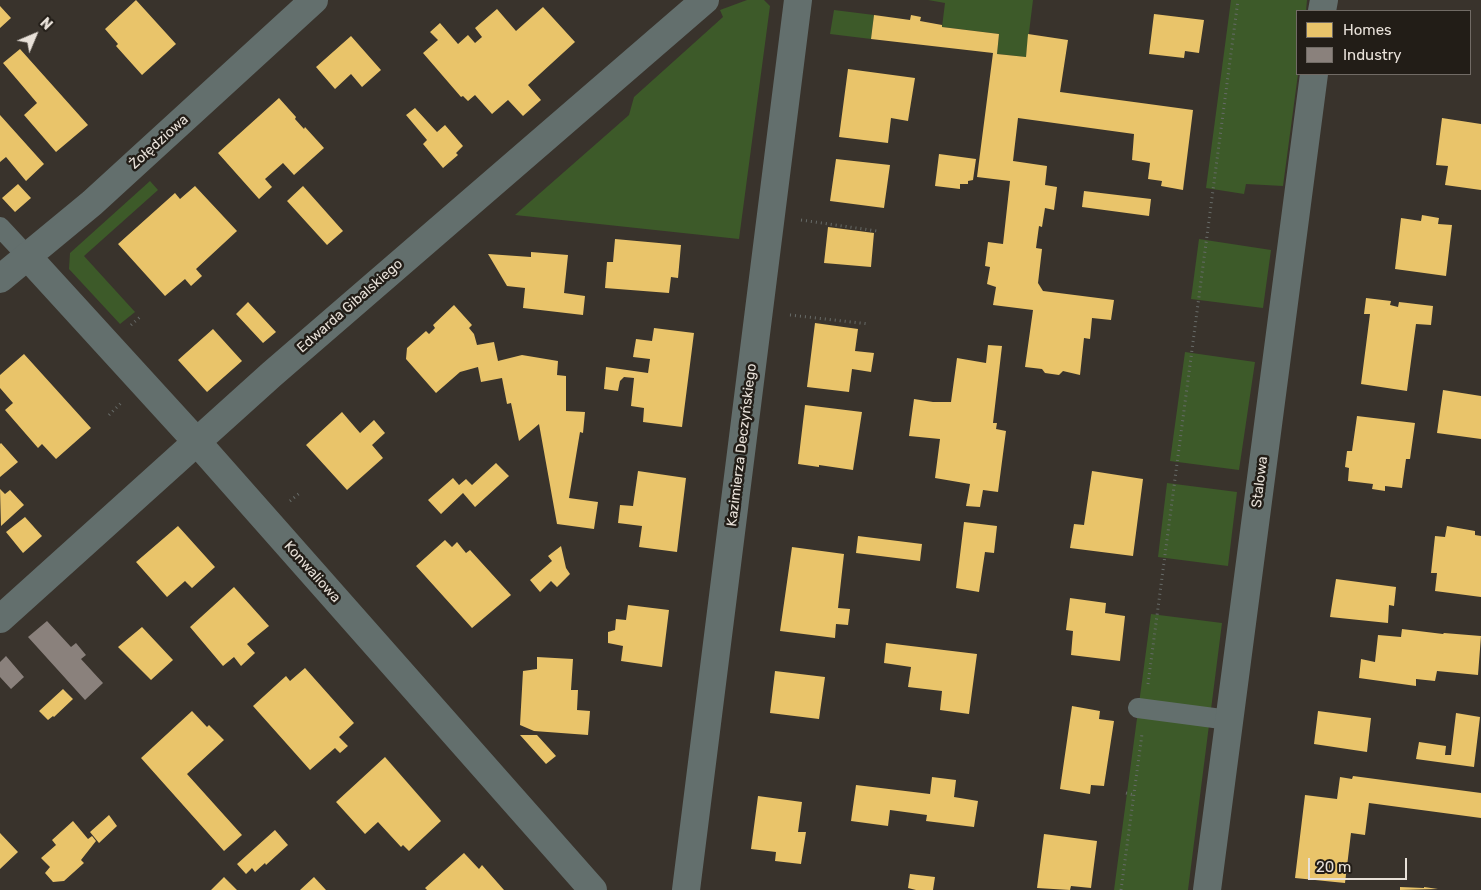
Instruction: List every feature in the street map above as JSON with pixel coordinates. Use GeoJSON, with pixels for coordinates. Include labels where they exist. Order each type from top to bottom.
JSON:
{"type":"FeatureCollection","features":[{"type":"Feature","properties":{"kind":"street","name":"Żołędziowa"},"geometry":{"type":"LineString","coordinates":[[0,279],[92,203],[314,0]]}},
{"type":"Feature","properties":{"kind":"street","name":"Edwarda Gibalskiego"},"geometry":{"type":"LineString","coordinates":[[0,619],[310,341],[705,0]]}},
{"type":"Feature","properties":{"kind":"street","name":"Kazimierza Deczyńskiego"},"geometry":{"type":"LineString","coordinates":[[686,890],[798,0]]}},
{"type":"Feature","properties":{"kind":"street","name":"Stalowa"},"geometry":{"type":"LineString","coordinates":[[1207,890],[1314,75]]}},
{"type":"Feature","properties":{"kind":"street","name":"Konwaliowa"},"geometry":{"type":"LineString","coordinates":[[27,256],[197,442],[593,890]]}},
{"type":"Feature","properties":{"kind":"lane"},"geometry":{"type":"LineString","coordinates":[[0,227],[27,256]]}},
{"type":"Feature","properties":{"kind":"lane"},"geometry":{"type":"LineString","coordinates":[[1141,709],[1229,720]]}},
{"type":"Feature","properties":{"kind":"path"},"geometry":{"type":"LineString","coordinates":[[1121,890],[1134,794],[1141,709],[1238,0]]}},
{"type":"Feature","properties":{"kind":"path"},"geometry":{"type":"LineString","coordinates":[[770,216],[877,231]]}},
{"type":"Feature","properties":{"kind":"path"},"geometry":{"type":"LineString","coordinates":[[759,310],[869,324]]}},
{"type":"Feature","properties":{"kind":"path"},"geometry":{"type":"LineString","coordinates":[[1126,793],[1134,794]]}},
{"type":"Feature","properties":{"kind":"green space"},"geometry":{"type":"Polygon","coordinates":[[[747,0],[764,0],[770,6],[739,239],[515,215],[629,115],[634,97],[723,17],[720,10],[747,0]]]}},
{"type":"Feature","properties":{"kind":"green space"},"geometry":{"type":"Polygon","coordinates":[[[928,0],[1033,0],[1026,57],[997,54],[999,34],[942,27],[945,3],[928,0]]]}},
{"type":"Feature","properties":{"kind":"green space"},"geometry":{"type":"Polygon","coordinates":[[[1231,0],[1307,0],[1306,10],[1296,10],[1296,75],[1298,75],[1283,186],[1246,184],[1244,194],[1206,188],[1231,0]]]}},
{"type":"Feature","properties":{"kind":"green space"},"geometry":{"type":"Polygon","coordinates":[[[834,10],[874,15],[871,39],[830,34],[834,10]]]}},
{"type":"Feature","properties":{"kind":"green space"},"geometry":{"type":"Polygon","coordinates":[[[150,181],[158,190],[84,256],[135,312],[120,324],[69,269],[70,253],[150,181]]]}},
{"type":"Feature","properties":{"kind":"green space"},"geometry":{"type":"Polygon","coordinates":[[[1199,239],[1271,250],[1263,308],[1191,299],[1199,239]]]}},
{"type":"Feature","properties":{"kind":"green space"},"geometry":{"type":"Polygon","coordinates":[[[1185,352],[1255,362],[1239,470],[1170,461],[1185,352]]]}},
{"type":"Feature","properties":{"kind":"green space"},"geometry":{"type":"Polygon","coordinates":[[[1167,483],[1237,492],[1228,566],[1158,557],[1167,483]]]}},
{"type":"Feature","properties":{"kind":"green space"},"geometry":{"type":"Polygon","coordinates":[[[1151,614],[1222,623],[1188,890],[1114,890],[1151,614]]]}},
{"type":"Feature","properties":{"kind":"building: Homes"},"geometry":{"type":"Polygon","coordinates":[[[136,0],[176,44],[142,75],[116,46],[118,44],[105,29],[136,0]]]}},
{"type":"Feature","properties":{"kind":"building: Homes"},"geometry":{"type":"Polygon","coordinates":[[[0,6],[11,18],[0,28],[0,6]]]}},
{"type":"Feature","properties":{"kind":"building: Homes"},"geometry":{"type":"Polygon","coordinates":[[[543,7],[575,42],[528,85],[541,100],[523,116],[508,100],[492,114],[475,95],[468,101],[463,96],[461,97],[423,53],[438,40],[430,32],[440,23],[458,44],[468,35],[475,43],[482,37],[475,28],[497,9],[516,31],[543,7]]]}},
{"type":"Feature","properties":{"kind":"building: Homes"},"geometry":{"type":"Polygon","coordinates":[[[1154,14],[1204,20],[1199,53],[1185,51],[1184,58],[1149,54],[1154,14]]]}},
{"type":"Feature","properties":{"kind":"building: Homes"},"geometry":{"type":"Polygon","coordinates":[[[874,15],[910,20],[911,15],[921,17],[920,21],[942,25],[942,27],[999,34],[997,54],[1026,57],[1028,34],[1068,40],[1060,92],[1193,110],[1183,190],[1161,186],[1162,181],[1148,179],[1150,163],[1132,160],[1134,134],[1018,118],[1013,161],[1047,166],[1045,185],[1057,187],[1054,210],[1045,208],[1042,227],[1039,226],[1036,248],[1042,249],[1038,283],[1043,291],[1114,300],[1111,320],[1092,318],[1090,339],[1084,338],[1080,375],[1063,371],[1059,375],[1045,373],[1042,369],[1025,367],[1033,310],[993,305],[996,287],[987,284],[990,267],[985,266],[988,242],[1003,244],[1010,181],[977,177],[993,53],[871,39],[874,15]]]}},
{"type":"Feature","properties":{"kind":"building: Homes"},"geometry":{"type":"Polygon","coordinates":[[[351,36],[381,70],[362,87],[351,74],[335,89],[316,67],[351,36]]]}},
{"type":"Feature","properties":{"kind":"building: Homes"},"geometry":{"type":"Polygon","coordinates":[[[20,49],[88,125],[56,152],[24,115],[37,103],[3,63],[20,49]]]}},
{"type":"Feature","properties":{"kind":"building: Homes"},"geometry":{"type":"Polygon","coordinates":[[[848,69],[915,78],[908,121],[891,118],[888,143],[839,137],[848,69]]]}},
{"type":"Feature","properties":{"kind":"building: Homes"},"geometry":{"type":"Polygon","coordinates":[[[279,98],[304,129],[305,127],[324,148],[294,175],[283,163],[265,179],[272,187],[259,199],[218,153],[279,98]]]}},
{"type":"Feature","properties":{"kind":"building: Homes"},"geometry":{"type":"Polygon","coordinates":[[[415,108],[437,132],[445,125],[463,146],[456,153],[458,155],[443,168],[423,144],[427,140],[406,115],[415,108]]]}},
{"type":"Feature","properties":{"kind":"building: Homes"},"geometry":{"type":"Polygon","coordinates":[[[0,115],[44,164],[26,181],[6,157],[0,162],[0,115]]]}},
{"type":"Feature","properties":{"kind":"building: Homes"},"geometry":{"type":"Polygon","coordinates":[[[1442,118],[1481,124],[1481,190],[1445,185],[1448,166],[1436,165],[1442,118]]]}},
{"type":"Feature","properties":{"kind":"building: Homes"},"geometry":{"type":"Polygon","coordinates":[[[939,154],[976,159],[973,180],[968,181],[968,184],[960,184],[960,189],[935,186],[939,154]]]}},
{"type":"Feature","properties":{"kind":"building: Homes"},"geometry":{"type":"Polygon","coordinates":[[[836,159],[890,165],[884,208],[830,201],[836,159]]]}},
{"type":"Feature","properties":{"kind":"building: Homes"},"geometry":{"type":"Polygon","coordinates":[[[18,184],[31,198],[15,212],[2,198],[18,184]]]}},
{"type":"Feature","properties":{"kind":"building: Homes"},"geometry":{"type":"Polygon","coordinates":[[[195,186],[237,231],[196,269],[202,276],[191,286],[185,279],[165,296],[118,244],[175,193],[180,199],[195,186]]]}},
{"type":"Feature","properties":{"kind":"building: Homes"},"geometry":{"type":"Polygon","coordinates":[[[303,186],[343,231],[327,245],[287,201],[303,186]]]}},
{"type":"Feature","properties":{"kind":"building: Homes"},"geometry":{"type":"Polygon","coordinates":[[[1084,191],[1151,199],[1149,216],[1082,207],[1084,191]]]}},
{"type":"Feature","properties":{"kind":"building: Homes"},"geometry":{"type":"Polygon","coordinates":[[[1422,215],[1439,218],[1438,224],[1452,225],[1446,276],[1395,269],[1401,218],[1421,221],[1422,215]]]}},
{"type":"Feature","properties":{"kind":"building: Homes"},"geometry":{"type":"Polygon","coordinates":[[[828,227],[874,233],[871,267],[824,263],[828,227]]]}},
{"type":"Feature","properties":{"kind":"building: Homes"},"geometry":{"type":"Polygon","coordinates":[[[615,239],[681,245],[678,278],[671,277],[669,293],[605,288],[607,262],[613,262],[615,239]]]}},
{"type":"Feature","properties":{"kind":"building: Homes"},"geometry":{"type":"Polygon","coordinates":[[[531,252],[568,255],[564,293],[585,296],[583,315],[523,308],[525,288],[507,286],[488,254],[531,257],[531,252]]]}},
{"type":"Feature","properties":{"kind":"building: Homes"},"geometry":{"type":"Polygon","coordinates":[[[1366,298],[1391,301],[1390,305],[1398,307],[1399,302],[1433,306],[1431,325],[1416,324],[1407,391],[1361,384],[1370,314],[1364,314],[1366,298]]]}},
{"type":"Feature","properties":{"kind":"building: Homes"},"geometry":{"type":"Polygon","coordinates":[[[248,302],[276,332],[263,343],[236,314],[248,302]]]}},
{"type":"Feature","properties":{"kind":"building: Homes"},"geometry":{"type":"Polygon","coordinates":[[[454,305],[472,325],[469,328],[474,334],[477,345],[494,342],[498,361],[522,355],[558,361],[557,375],[566,376],[566,411],[585,412],[583,433],[580,432],[569,498],[598,502],[594,529],[557,524],[539,424],[519,441],[511,403],[507,404],[502,378],[481,382],[478,367],[460,372],[436,393],[406,359],[407,348],[426,331],[429,334],[435,328],[433,325],[454,305]]]}},
{"type":"Feature","properties":{"kind":"building: Homes"},"geometry":{"type":"Polygon","coordinates":[[[815,323],[858,329],[855,351],[874,353],[871,372],[852,369],[849,392],[807,387],[815,323]]]}},
{"type":"Feature","properties":{"kind":"building: Homes"},"geometry":{"type":"Polygon","coordinates":[[[654,328],[694,333],[682,427],[643,422],[644,408],[631,406],[634,378],[624,377],[620,381],[618,391],[604,389],[606,367],[648,373],[650,359],[633,357],[636,339],[652,341],[654,328]]]}},
{"type":"Feature","properties":{"kind":"building: Homes"},"geometry":{"type":"Polygon","coordinates":[[[213,329],[242,361],[207,392],[178,360],[213,329]]]}},
{"type":"Feature","properties":{"kind":"building: Homes"},"geometry":{"type":"Polygon","coordinates":[[[988,345],[1002,346],[993,423],[997,423],[996,429],[1006,431],[998,492],[983,490],[980,507],[966,506],[970,484],[935,478],[940,439],[909,436],[914,399],[951,402],[957,358],[986,363],[988,345]]]}},
{"type":"Feature","properties":{"kind":"building: Homes"},"geometry":{"type":"Polygon","coordinates":[[[24,354],[91,428],[56,459],[42,444],[38,448],[5,410],[13,403],[0,388],[0,375],[24,354]]]}},
{"type":"Feature","properties":{"kind":"building: Homes"},"geometry":{"type":"Polygon","coordinates":[[[1443,390],[1481,396],[1481,439],[1437,433],[1443,390]]]}},
{"type":"Feature","properties":{"kind":"building: Homes"},"geometry":{"type":"Polygon","coordinates":[[[805,405],[862,412],[853,470],[798,464],[805,405]]]}},
{"type":"Feature","properties":{"kind":"building: Homes"},"geometry":{"type":"Polygon","coordinates":[[[342,412],[360,433],[374,420],[385,433],[372,445],[383,458],[347,490],[306,445],[342,412]]]}},
{"type":"Feature","properties":{"kind":"building: Homes"},"geometry":{"type":"Polygon","coordinates":[[[1357,416],[1415,423],[1410,459],[1406,459],[1402,488],[1385,486],[1385,491],[1372,489],[1373,484],[1348,481],[1349,468],[1345,467],[1347,451],[1352,451],[1357,416]]]}},
{"type":"Feature","properties":{"kind":"building: Homes"},"geometry":{"type":"Polygon","coordinates":[[[0,444],[18,462],[0,477],[0,444]]]}},
{"type":"Feature","properties":{"kind":"building: Homes"},"geometry":{"type":"Polygon","coordinates":[[[496,463],[509,476],[475,507],[463,493],[441,514],[428,500],[453,478],[459,485],[466,479],[472,485],[496,463]]]}},
{"type":"Feature","properties":{"kind":"building: Homes"},"geometry":{"type":"Polygon","coordinates":[[[638,471],[686,478],[677,552],[639,547],[642,526],[618,523],[620,505],[633,506],[638,471]]]}},
{"type":"Feature","properties":{"kind":"building: Homes"},"geometry":{"type":"Polygon","coordinates":[[[1092,471],[1143,479],[1133,556],[1070,548],[1074,524],[1084,525],[1092,471]]]}},
{"type":"Feature","properties":{"kind":"building: Homes"},"geometry":{"type":"Polygon","coordinates":[[[0,489],[5,494],[10,490],[24,505],[1,526],[0,489]]]}},
{"type":"Feature","properties":{"kind":"building: Homes"},"geometry":{"type":"Polygon","coordinates":[[[25,517],[42,536],[23,553],[6,532],[25,517]]]}},
{"type":"Feature","properties":{"kind":"building: Homes"},"geometry":{"type":"Polygon","coordinates":[[[964,522],[997,526],[994,553],[985,552],[979,592],[956,588],[964,522]]]}},
{"type":"Feature","properties":{"kind":"building: Homes"},"geometry":{"type":"Polygon","coordinates":[[[178,526],[215,567],[192,588],[185,581],[167,597],[136,562],[178,526]]]}},
{"type":"Feature","properties":{"kind":"building: Homes"},"geometry":{"type":"Polygon","coordinates":[[[1447,526],[1475,531],[1475,535],[1481,536],[1481,597],[1435,591],[1437,573],[1431,573],[1435,536],[1445,537],[1447,526]]]}},
{"type":"Feature","properties":{"kind":"building: Homes"},"geometry":{"type":"Polygon","coordinates":[[[858,536],[922,544],[920,561],[856,553],[858,536]]]}},
{"type":"Feature","properties":{"kind":"building: Homes"},"geometry":{"type":"Polygon","coordinates":[[[445,540],[452,547],[457,542],[466,553],[470,550],[511,595],[472,628],[416,566],[445,540]]]}},
{"type":"Feature","properties":{"kind":"building: Homes"},"geometry":{"type":"Polygon","coordinates":[[[561,546],[566,568],[570,574],[557,587],[551,581],[540,592],[530,580],[552,561],[548,556],[561,546]]]}},
{"type":"Feature","properties":{"kind":"building: Homes"},"geometry":{"type":"Polygon","coordinates":[[[792,547],[844,554],[838,608],[850,609],[848,625],[836,624],[835,638],[780,631],[792,547]]]}},
{"type":"Feature","properties":{"kind":"building: Homes"},"geometry":{"type":"Polygon","coordinates":[[[1336,579],[1396,587],[1394,606],[1389,605],[1388,623],[1330,617],[1336,579]]]}},
{"type":"Feature","properties":{"kind":"building: Homes"},"geometry":{"type":"Polygon","coordinates":[[[234,587],[269,626],[247,644],[255,653],[241,666],[234,657],[223,666],[190,627],[234,587]]]}},
{"type":"Feature","properties":{"kind":"building: Homes"},"geometry":{"type":"Polygon","coordinates":[[[1070,598],[1106,603],[1105,613],[1125,616],[1120,661],[1071,655],[1073,631],[1066,630],[1070,598]]]}},
{"type":"Feature","properties":{"kind":"building: Homes"},"geometry":{"type":"Polygon","coordinates":[[[628,605],[669,610],[662,667],[621,661],[623,646],[608,643],[608,632],[615,630],[616,619],[626,620],[628,605]]]}},
{"type":"Feature","properties":{"kind":"building: Homes"},"geometry":{"type":"Polygon","coordinates":[[[142,627],[173,660],[151,680],[118,647],[142,627]]]}},
{"type":"Feature","properties":{"kind":"building: Homes"},"geometry":{"type":"Polygon","coordinates":[[[1402,629],[1481,636],[1478,675],[1437,671],[1435,681],[1416,679],[1416,686],[1359,678],[1361,659],[1375,662],[1378,635],[1401,637],[1402,629]]]}},
{"type":"Feature","properties":{"kind":"building: Homes"},"geometry":{"type":"Polygon","coordinates":[[[886,643],[977,654],[969,714],[940,710],[942,691],[908,687],[911,667],[884,663],[886,643]]]}},
{"type":"Feature","properties":{"kind":"building: Homes"},"geometry":{"type":"Polygon","coordinates":[[[537,657],[573,659],[571,690],[578,690],[577,710],[590,711],[588,735],[534,731],[520,725],[523,671],[537,669],[537,657]]]}},
{"type":"Feature","properties":{"kind":"building: Homes"},"geometry":{"type":"Polygon","coordinates":[[[305,668],[354,723],[339,737],[348,746],[340,753],[335,748],[310,770],[253,706],[286,676],[290,681],[305,668]]]}},
{"type":"Feature","properties":{"kind":"building: Homes"},"geometry":{"type":"Polygon","coordinates":[[[775,671],[825,677],[819,719],[770,713],[775,671]]]}},
{"type":"Feature","properties":{"kind":"building: Homes"},"geometry":{"type":"Polygon","coordinates":[[[63,689],[73,699],[54,717],[48,720],[39,711],[63,689]]]}},
{"type":"Feature","properties":{"kind":"building: Homes"},"geometry":{"type":"Polygon","coordinates":[[[1072,706],[1100,711],[1099,719],[1114,721],[1104,786],[1091,785],[1090,794],[1060,789],[1072,706]]]}},
{"type":"Feature","properties":{"kind":"building: Homes"},"geometry":{"type":"Polygon","coordinates":[[[192,711],[207,727],[209,725],[224,740],[187,774],[242,835],[224,851],[141,758],[192,711]]]}},
{"type":"Feature","properties":{"kind":"building: Homes"},"geometry":{"type":"Polygon","coordinates":[[[1318,711],[1371,718],[1367,752],[1314,744],[1318,711]]]}},
{"type":"Feature","properties":{"kind":"building: Homes"},"geometry":{"type":"Polygon","coordinates":[[[1456,713],[1480,717],[1474,767],[1416,759],[1419,742],[1446,746],[1445,755],[1451,755],[1456,713]]]}},
{"type":"Feature","properties":{"kind":"building: Homes"},"geometry":{"type":"Polygon","coordinates":[[[520,735],[537,735],[556,756],[546,764],[520,735]]]}},
{"type":"Feature","properties":{"kind":"building: Homes"},"geometry":{"type":"Polygon","coordinates":[[[385,757],[441,821],[409,851],[403,845],[401,847],[378,822],[365,834],[336,802],[385,757]]]}},
{"type":"Feature","properties":{"kind":"building: Homes"},"geometry":{"type":"Polygon","coordinates":[[[1353,776],[1481,793],[1481,818],[1369,803],[1365,835],[1351,833],[1345,883],[1295,878],[1305,795],[1337,799],[1340,777],[1352,779],[1353,776]]]}},
{"type":"Feature","properties":{"kind":"building: Homes"},"geometry":{"type":"Polygon","coordinates":[[[932,777],[956,780],[954,797],[978,801],[974,827],[926,821],[927,815],[890,810],[888,826],[851,821],[856,785],[930,794],[932,777]]]}},
{"type":"Feature","properties":{"kind":"building: Homes"},"geometry":{"type":"Polygon","coordinates":[[[758,796],[802,802],[798,832],[806,832],[801,864],[775,861],[776,852],[751,849],[758,796]]]}},
{"type":"Feature","properties":{"kind":"building: Homes"},"geometry":{"type":"Polygon","coordinates":[[[109,815],[117,826],[99,843],[90,832],[109,815]]]}},
{"type":"Feature","properties":{"kind":"building: Homes"},"geometry":{"type":"Polygon","coordinates":[[[73,821],[88,839],[92,836],[96,841],[81,860],[84,863],[64,881],[53,882],[45,873],[50,867],[41,858],[56,845],[52,840],[73,821]]]}},
{"type":"Feature","properties":{"kind":"building: Homes"},"geometry":{"type":"Polygon","coordinates":[[[275,830],[288,845],[266,865],[265,863],[255,872],[252,868],[246,874],[237,864],[275,830]]]}},
{"type":"Feature","properties":{"kind":"building: Homes"},"geometry":{"type":"Polygon","coordinates":[[[0,833],[18,852],[0,869],[0,833]]]}},
{"type":"Feature","properties":{"kind":"building: Homes"},"geometry":{"type":"Polygon","coordinates":[[[1044,834],[1097,841],[1091,888],[1071,886],[1070,890],[1037,888],[1044,834]]]}},
{"type":"Feature","properties":{"kind":"building: Homes"},"geometry":{"type":"Polygon","coordinates":[[[464,853],[479,869],[482,865],[504,890],[427,890],[425,888],[464,853]]]}},
{"type":"Feature","properties":{"kind":"building: Homes"},"geometry":{"type":"Polygon","coordinates":[[[910,874],[935,877],[933,890],[908,888],[910,874]]]}},
{"type":"Feature","properties":{"kind":"building: Homes"},"geometry":{"type":"Polygon","coordinates":[[[224,877],[237,890],[211,890],[224,877]]]}},
{"type":"Feature","properties":{"kind":"building: Homes"},"geometry":{"type":"Polygon","coordinates":[[[314,877],[326,890],[300,890],[314,877]]]}},
{"type":"Feature","properties":{"kind":"building: Homes"},"geometry":{"type":"Polygon","coordinates":[[[1400,887],[1424,887],[1438,889],[1400,890],[1400,887]]]}},
{"type":"Feature","properties":{"kind":"building: Industry"},"geometry":{"type":"Polygon","coordinates":[[[47,621],[71,647],[76,643],[86,655],[81,659],[103,683],[85,700],[28,637],[47,621]]]}},
{"type":"Feature","properties":{"kind":"building: Industry"},"geometry":{"type":"Polygon","coordinates":[[[6,656],[24,677],[11,689],[0,677],[0,662],[6,656]]]}}]}
